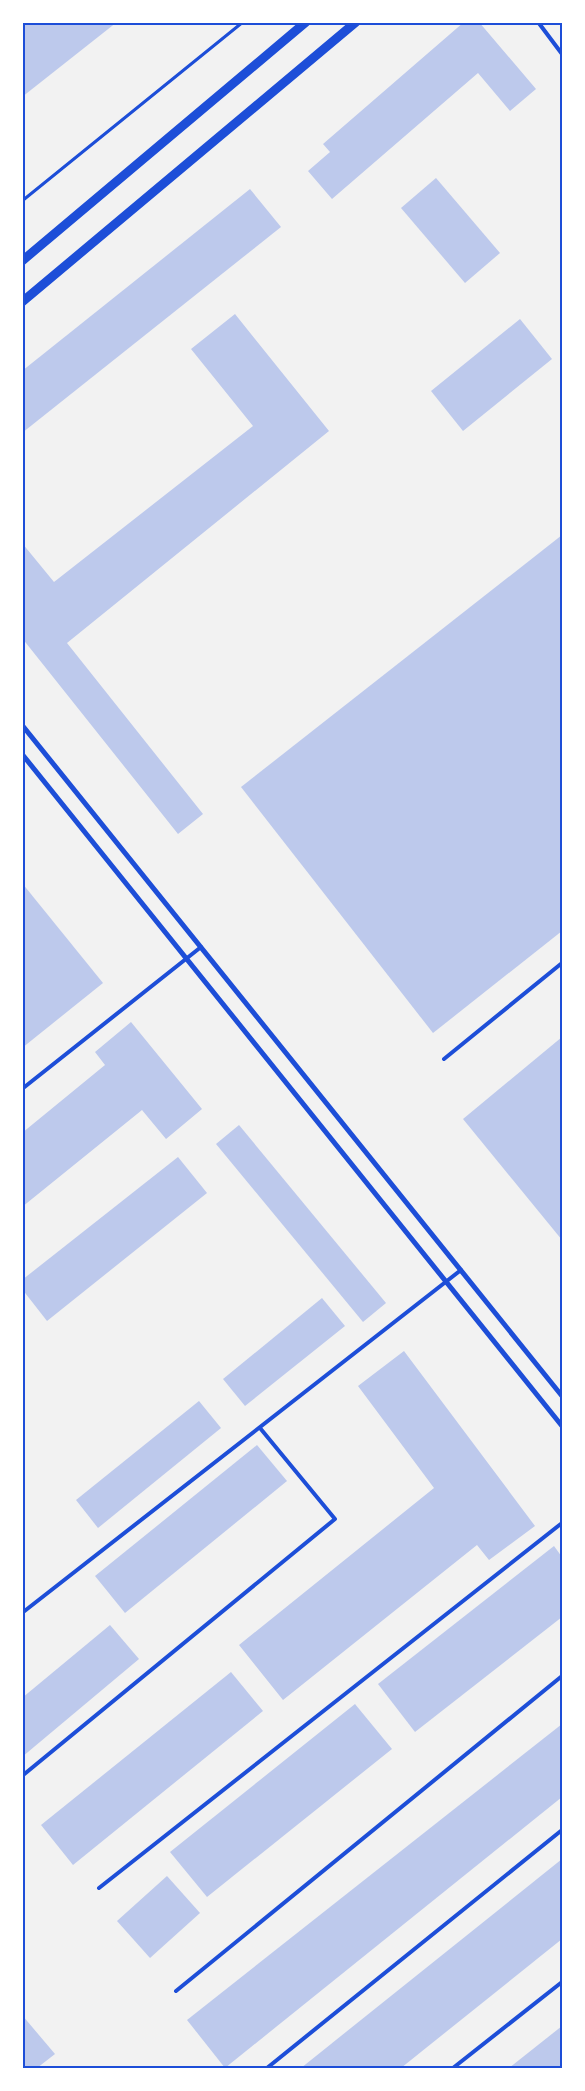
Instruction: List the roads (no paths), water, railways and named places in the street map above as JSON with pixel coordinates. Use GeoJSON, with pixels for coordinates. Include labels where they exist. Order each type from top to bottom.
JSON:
{"type":"FeatureCollection","features":[{"type":"Feature","properties":{"kind":"street"},"geometry":{"type":"LineString","coordinates":[[22,260],[306,22]]}},
{"type":"Feature","properties":{"kind":"street"},"geometry":{"type":"LineString","coordinates":[[22,302],[356,22]]}},
{"type":"Feature","properties":{"kind":"street"},"geometry":{"type":"LineString","coordinates":[[22,725],[562,1396]]}},
{"type":"Feature","properties":{"kind":"street"},"geometry":{"type":"LineString","coordinates":[[22,754],[562,1426]]}},
{"type":"Feature","properties":{"kind":"lane"},"geometry":{"type":"LineString","coordinates":[[538,22],[562,54]]}},
{"type":"Feature","properties":{"kind":"lane"},"geometry":{"type":"LineString","coordinates":[[22,1089],[201,947]]}},
{"type":"Feature","properties":{"kind":"lane"},"geometry":{"type":"LineString","coordinates":[[444,1058],[562,963]]}},
{"type":"Feature","properties":{"kind":"lane"},"geometry":{"type":"LineString","coordinates":[[22,1613],[461,1270]]}},
{"type":"Feature","properties":{"kind":"lane"},"geometry":{"type":"LineString","coordinates":[[22,1776],[335,1519],[260,1428]]}},
{"type":"Feature","properties":{"kind":"lane"},"geometry":{"type":"LineString","coordinates":[[98,1888],[562,1523]]}},
{"type":"Feature","properties":{"kind":"lane"},"geometry":{"type":"LineString","coordinates":[[176,1990],[562,1676]]}},
{"type":"Feature","properties":{"kind":"lane"},"geometry":{"type":"LineString","coordinates":[[267,2068],[562,1830]]}},
{"type":"Feature","properties":{"kind":"lane"},"geometry":{"type":"LineString","coordinates":[[454,2068],[562,1982]]}}]}
